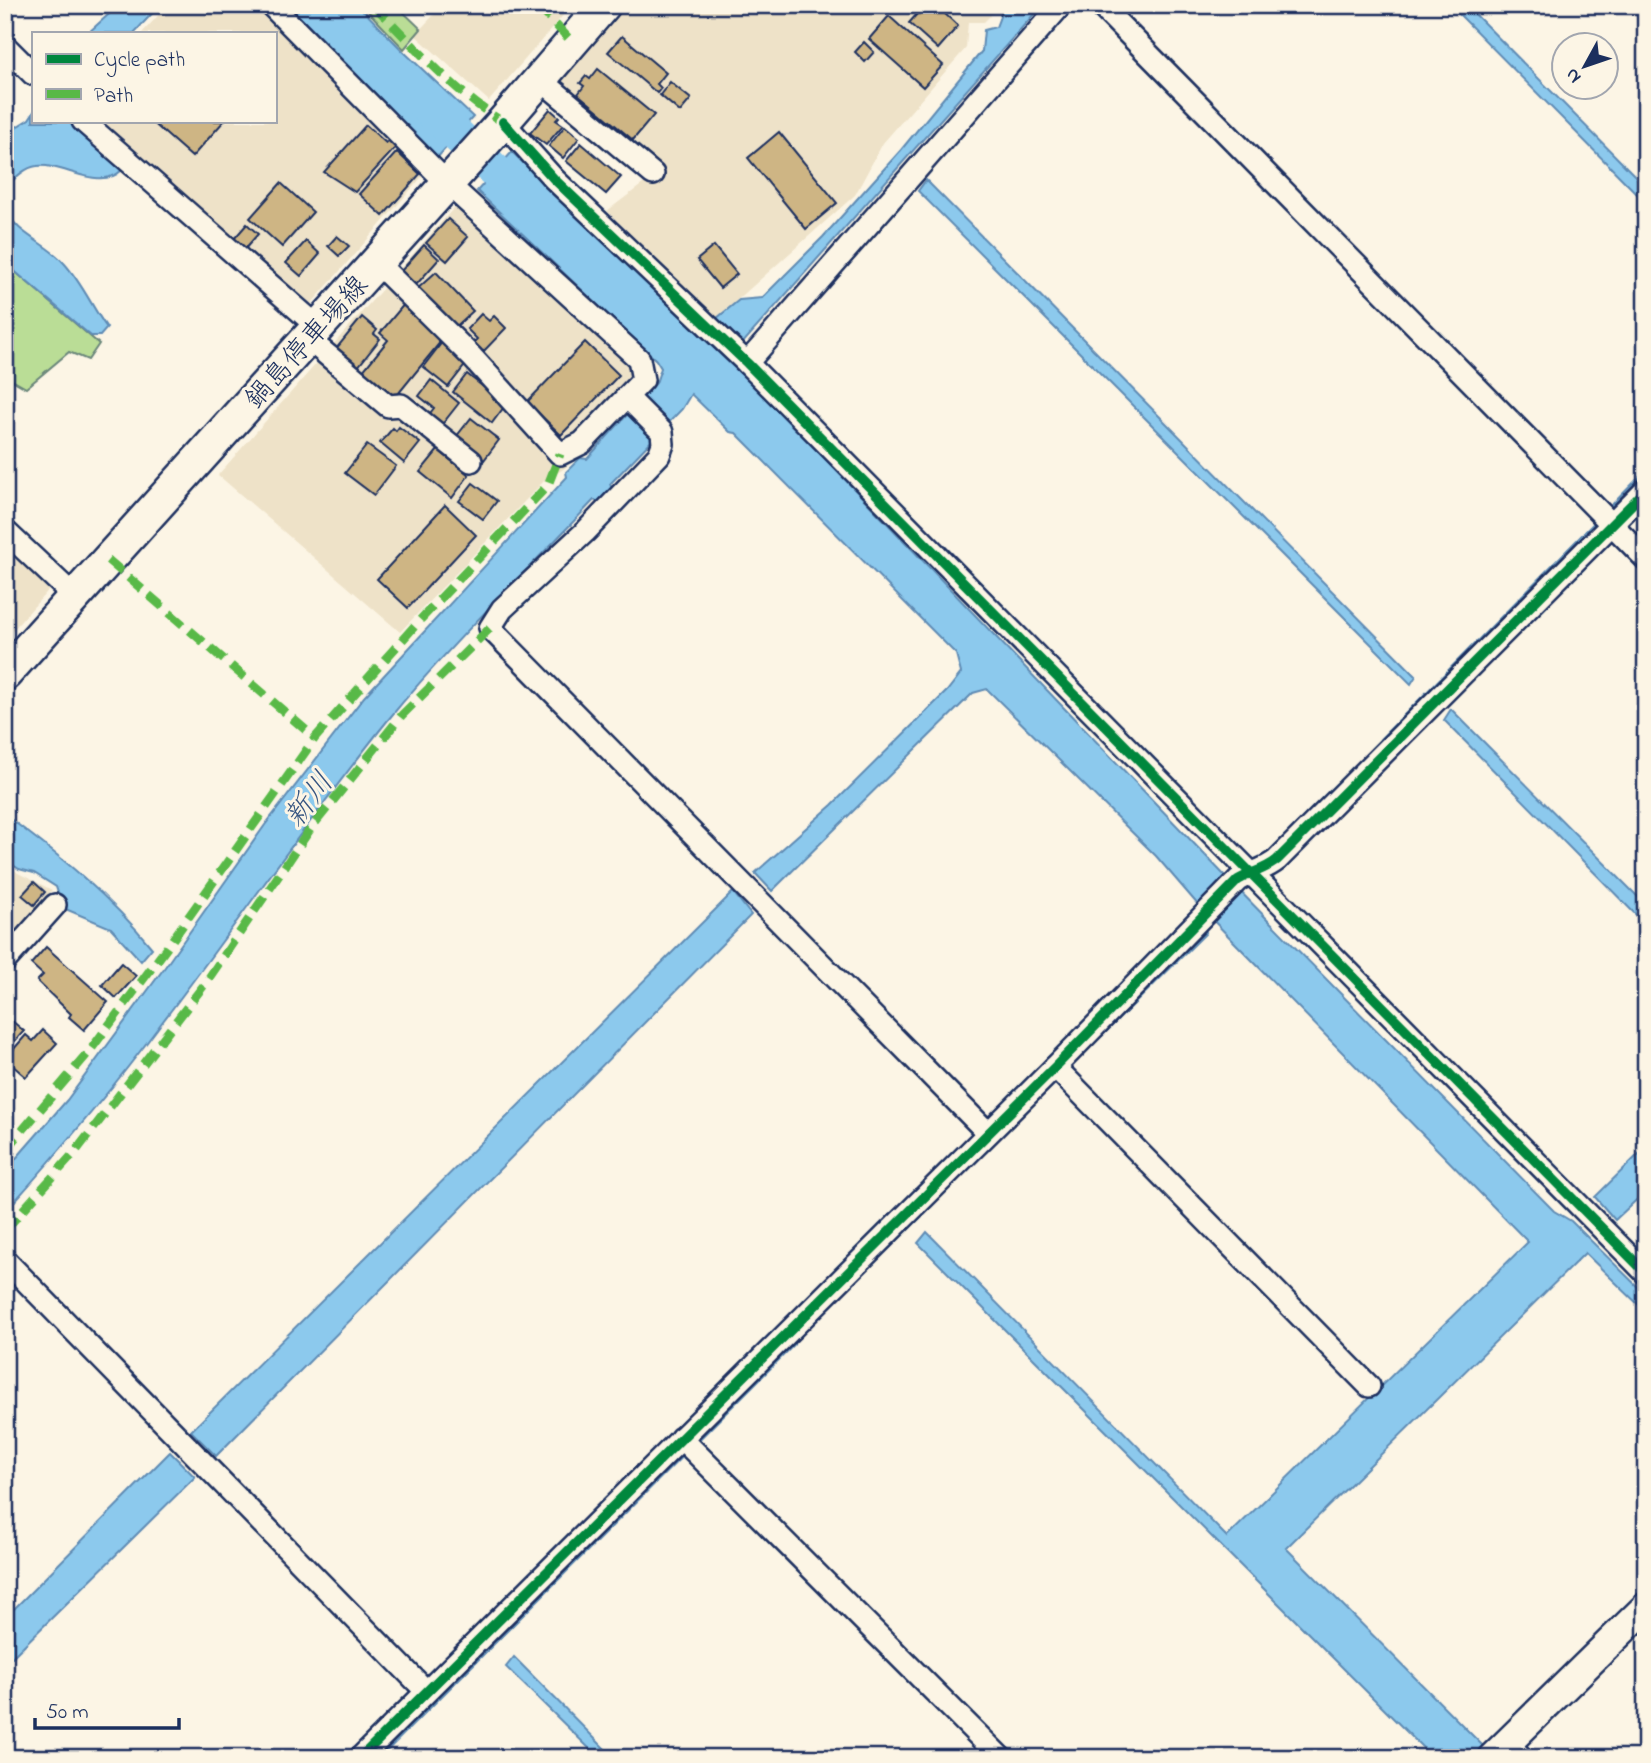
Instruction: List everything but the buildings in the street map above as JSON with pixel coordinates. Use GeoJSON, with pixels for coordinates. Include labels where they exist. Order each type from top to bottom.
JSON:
{"type":"FeatureCollection","features":[{"type":"Feature","properties":{"kind":"main road","name":"鍋島停車場線"},"geometry":{"type":"LineString","coordinates":[[5,674],[503,121],[604,5]]}},
{"type":"Feature","properties":{"kind":"street"},"geometry":{"type":"LineString","coordinates":[[271,5],[447,183],[639,359],[643,380],[630,400],[582,443],[559,454],[472,357],[376,262]]}},
{"type":"Feature","properties":{"kind":"street"},"geometry":{"type":"LineString","coordinates":[[747,363],[1061,5]]}},
{"type":"Feature","properties":{"kind":"street"},"geometry":{"type":"LineString","coordinates":[[1100,5],[1646,559]]}},
{"type":"Feature","properties":{"kind":"street"},"geometry":{"type":"LineString","coordinates":[[5,46],[32,73]]}},
{"type":"Feature","properties":{"kind":"street"},"geometry":{"type":"LineString","coordinates":[[540,79],[653,174]]}},
{"type":"Feature","properties":{"kind":"street"},"geometry":{"type":"LineString","coordinates":[[503,121],[554,178],[747,363],[1244,877],[1646,1273]]}},
{"type":"Feature","properties":{"kind":"street"},"geometry":{"type":"LineString","coordinates":[[84,122],[388,406],[401,405],[471,461]]}},
{"type":"Feature","properties":{"kind":"street"},"geometry":{"type":"LineString","coordinates":[[630,400],[662,432],[663,444],[659,455],[586,531],[502,609],[491,628],[988,1133]]}},
{"type":"Feature","properties":{"kind":"street"},"geometry":{"type":"LineString","coordinates":[[360,1758],[988,1133],[1059,1072],[1197,921],[1244,877],[1266,869],[1277,860],[1605,517],[1646,490]]}},
{"type":"Feature","properties":{"kind":"street"},"geometry":{"type":"LineString","coordinates":[[5,531],[75,597]]}},
{"type":"Feature","properties":{"kind":"street"},"geometry":{"type":"LineString","coordinates":[[5,961],[55,905]]}},
{"type":"Feature","properties":{"kind":"street"},"geometry":{"type":"LineString","coordinates":[[1059,1072],[1369,1386]]}},
{"type":"Feature","properties":{"kind":"street"},"geometry":{"type":"LineString","coordinates":[[5,1261],[426,1691]]}},
{"type":"Feature","properties":{"kind":"street"},"geometry":{"type":"LineString","coordinates":[[681,1438],[1001,1758]]}},
{"type":"Feature","properties":{"kind":"street"},"geometry":{"type":"LineString","coordinates":[[1505,1752],[1646,1607]]}},
{"type":"Feature","properties":{"kind":"shaded area"},"geometry":{"type":"Polygon","coordinates":[[[168,5],[260,5],[428,170],[305,311],[97,122],[276,122],[276,32],[143,32],[168,5]]]}},
{"type":"Feature","properties":{"kind":"shaded area"},"geometry":{"type":"Polygon","coordinates":[[[443,5],[572,5],[489,101],[415,35],[443,5]]]}},
{"type":"Feature","properties":{"kind":"shaded area"},"geometry":{"type":"Polygon","coordinates":[[[624,5],[997,5],[984,22],[968,22],[966,48],[883,143],[855,195],[716,319],[607,211],[660,171],[557,83],[624,5]]]}},
{"type":"Feature","properties":{"kind":"shaded area"},"geometry":{"type":"Polygon","coordinates":[[[468,192],[653,366],[648,383],[565,468],[544,481],[400,632],[218,475],[468,192]]]}},
{"type":"Feature","properties":{"kind":"shaded area"},"geometry":{"type":"Polygon","coordinates":[[[5,540],[53,585],[5,639],[5,540]]]}},
{"type":"Feature","properties":{"kind":"shaded area"},"geometry":{"type":"Polygon","coordinates":[[[5,863],[18,873],[52,890],[5,943],[5,863]]]}},
{"type":"Feature","properties":{"kind":"green space"},"geometry":{"type":"Polygon","coordinates":[[[362,5],[396,5],[421,29],[404,49],[362,5]]]}},
{"type":"Feature","properties":{"kind":"green space"},"geometry":{"type":"Polygon","coordinates":[[[5,263],[99,344],[88,360],[69,352],[26,388],[5,376],[5,263]]]}},
{"type":"Feature","properties":{"kind":"water"},"geometry":{"type":"Polygon","coordinates":[[[119,5],[160,5],[135,32],[89,32],[119,5]]]}},
{"type":"Feature","properties":{"kind":"water"},"geometry":{"type":"Polygon","coordinates":[[[288,5],[358,5],[473,117],[437,158],[288,5]]]}},
{"type":"Feature","properties":{"kind":"water"},"geometry":{"type":"Polygon","coordinates":[[[1042,5],[742,344],[728,334],[716,319],[739,300],[762,298],[823,237],[901,150],[982,51],[984,30],[996,27],[1004,6],[1042,5]]]}},
{"type":"Feature","properties":{"kind":"water"},"geometry":{"type":"Polygon","coordinates":[[[1450,5],[1466,5],[1550,90],[1550,102],[1562,102],[1646,187],[1646,203],[1450,5]]]}},
{"type":"Feature","properties":{"kind":"water"},"geometry":{"type":"Polygon","coordinates":[[[32,114],[32,122],[69,122],[122,170],[113,176],[92,178],[47,166],[37,166],[24,171],[5,188],[5,134],[32,114]]]}},
{"type":"Feature","properties":{"kind":"water","name":"新川"},"geometry":{"type":"Polygon","coordinates":[[[512,152],[765,396],[1227,878],[1554,1211],[1571,1221],[1646,1295],[1646,1312],[1585,1253],[1286,1548],[1495,1758],[1433,1758],[918,1243],[927,1232],[1227,1537],[1528,1242],[1199,906],[1156,856],[987,689],[973,693],[772,891],[755,873],[832,805],[947,691],[961,673],[956,654],[736,433],[730,432],[691,394],[682,409],[610,484],[613,491],[601,503],[594,500],[412,691],[329,795],[123,1073],[5,1212],[5,1171],[67,1100],[265,825],[364,697],[567,477],[566,472],[580,458],[587,459],[656,383],[661,368],[656,360],[477,191],[512,152]]]}},
{"type":"Feature","properties":{"kind":"water"},"geometry":{"type":"Polygon","coordinates":[[[926,180],[1416,676],[1411,684],[918,191],[926,180]]]}},
{"type":"Feature","properties":{"kind":"water"},"geometry":{"type":"Polygon","coordinates":[[[5,208],[16,225],[57,256],[82,287],[107,328],[100,336],[91,336],[5,263],[5,208]]]}},
{"type":"Feature","properties":{"kind":"water"},"geometry":{"type":"Polygon","coordinates":[[[1451,709],[1646,905],[1646,925],[1444,720],[1451,709]]]}},
{"type":"Feature","properties":{"kind":"water"},"geometry":{"type":"Polygon","coordinates":[[[5,815],[83,877],[136,929],[152,948],[141,961],[111,928],[63,908],[56,887],[5,860],[5,815]]]}},
{"type":"Feature","properties":{"kind":"water"},"geometry":{"type":"Polygon","coordinates":[[[733,892],[751,915],[216,1456],[191,1431],[733,892]]]}},
{"type":"Feature","properties":{"kind":"water"},"geometry":{"type":"Polygon","coordinates":[[[1646,1147],[1646,1191],[1615,1220],[1595,1197],[1646,1147]]]}},
{"type":"Feature","properties":{"kind":"water"},"geometry":{"type":"Polygon","coordinates":[[[170,1452],[195,1477],[5,1664],[5,1618],[170,1452]]]}},
{"type":"Feature","properties":{"kind":"water"},"geometry":{"type":"Polygon","coordinates":[[[514,1657],[614,1758],[599,1758],[506,1667],[514,1657]]]}},
{"type":"Feature","properties":{"kind":"waterway"},"geometry":{"type":"LineString","coordinates":[[423,103],[530,204]]}},
{"type":"Feature","properties":{"kind":"waterway"},"geometry":{"type":"LineString","coordinates":[[1382,740],[1646,473]]}},
{"type":"Feature","properties":{"kind":"waterway"},"geometry":{"type":"LineString","coordinates":[[1101,1034],[1204,932]]}},
{"type":"Feature","properties":{"kind":"waterway"},"geometry":{"type":"LineString","coordinates":[[377,1758],[792,1344]]}},
{"type":"Feature","properties":{"kind":"marked path"},"geometry":{"type":"LineString","coordinates":[[374,5],[451,83],[503,122]]}},
{"type":"Feature","properties":{"kind":"marked path"},"geometry":{"type":"LineString","coordinates":[[537,5],[572,42]]}},
{"type":"Feature","properties":{"kind":"marked path"},"geometry":{"type":"LineString","coordinates":[[5,1151],[89,1052],[168,946],[315,738],[420,620],[548,485],[560,454]]}},
{"type":"Feature","properties":{"kind":"marked path"},"geometry":{"type":"LineString","coordinates":[[108,560],[315,738]]}},
{"type":"Feature","properties":{"kind":"marked path"},"geometry":{"type":"LineString","coordinates":[[5,1230],[76,1151],[204,985],[311,828],[402,715],[490,628]]}},
{"type":"Feature","properties":{"kind":"cycle path"},"geometry":{"type":"LineString","coordinates":[[503,122],[554,179],[747,363],[1646,1273]]}},
{"type":"Feature","properties":{"kind":"cycle path"},"geometry":{"type":"LineString","coordinates":[[360,1758],[1055,1067],[1238,880],[1277,860],[1646,490]]}}]}
